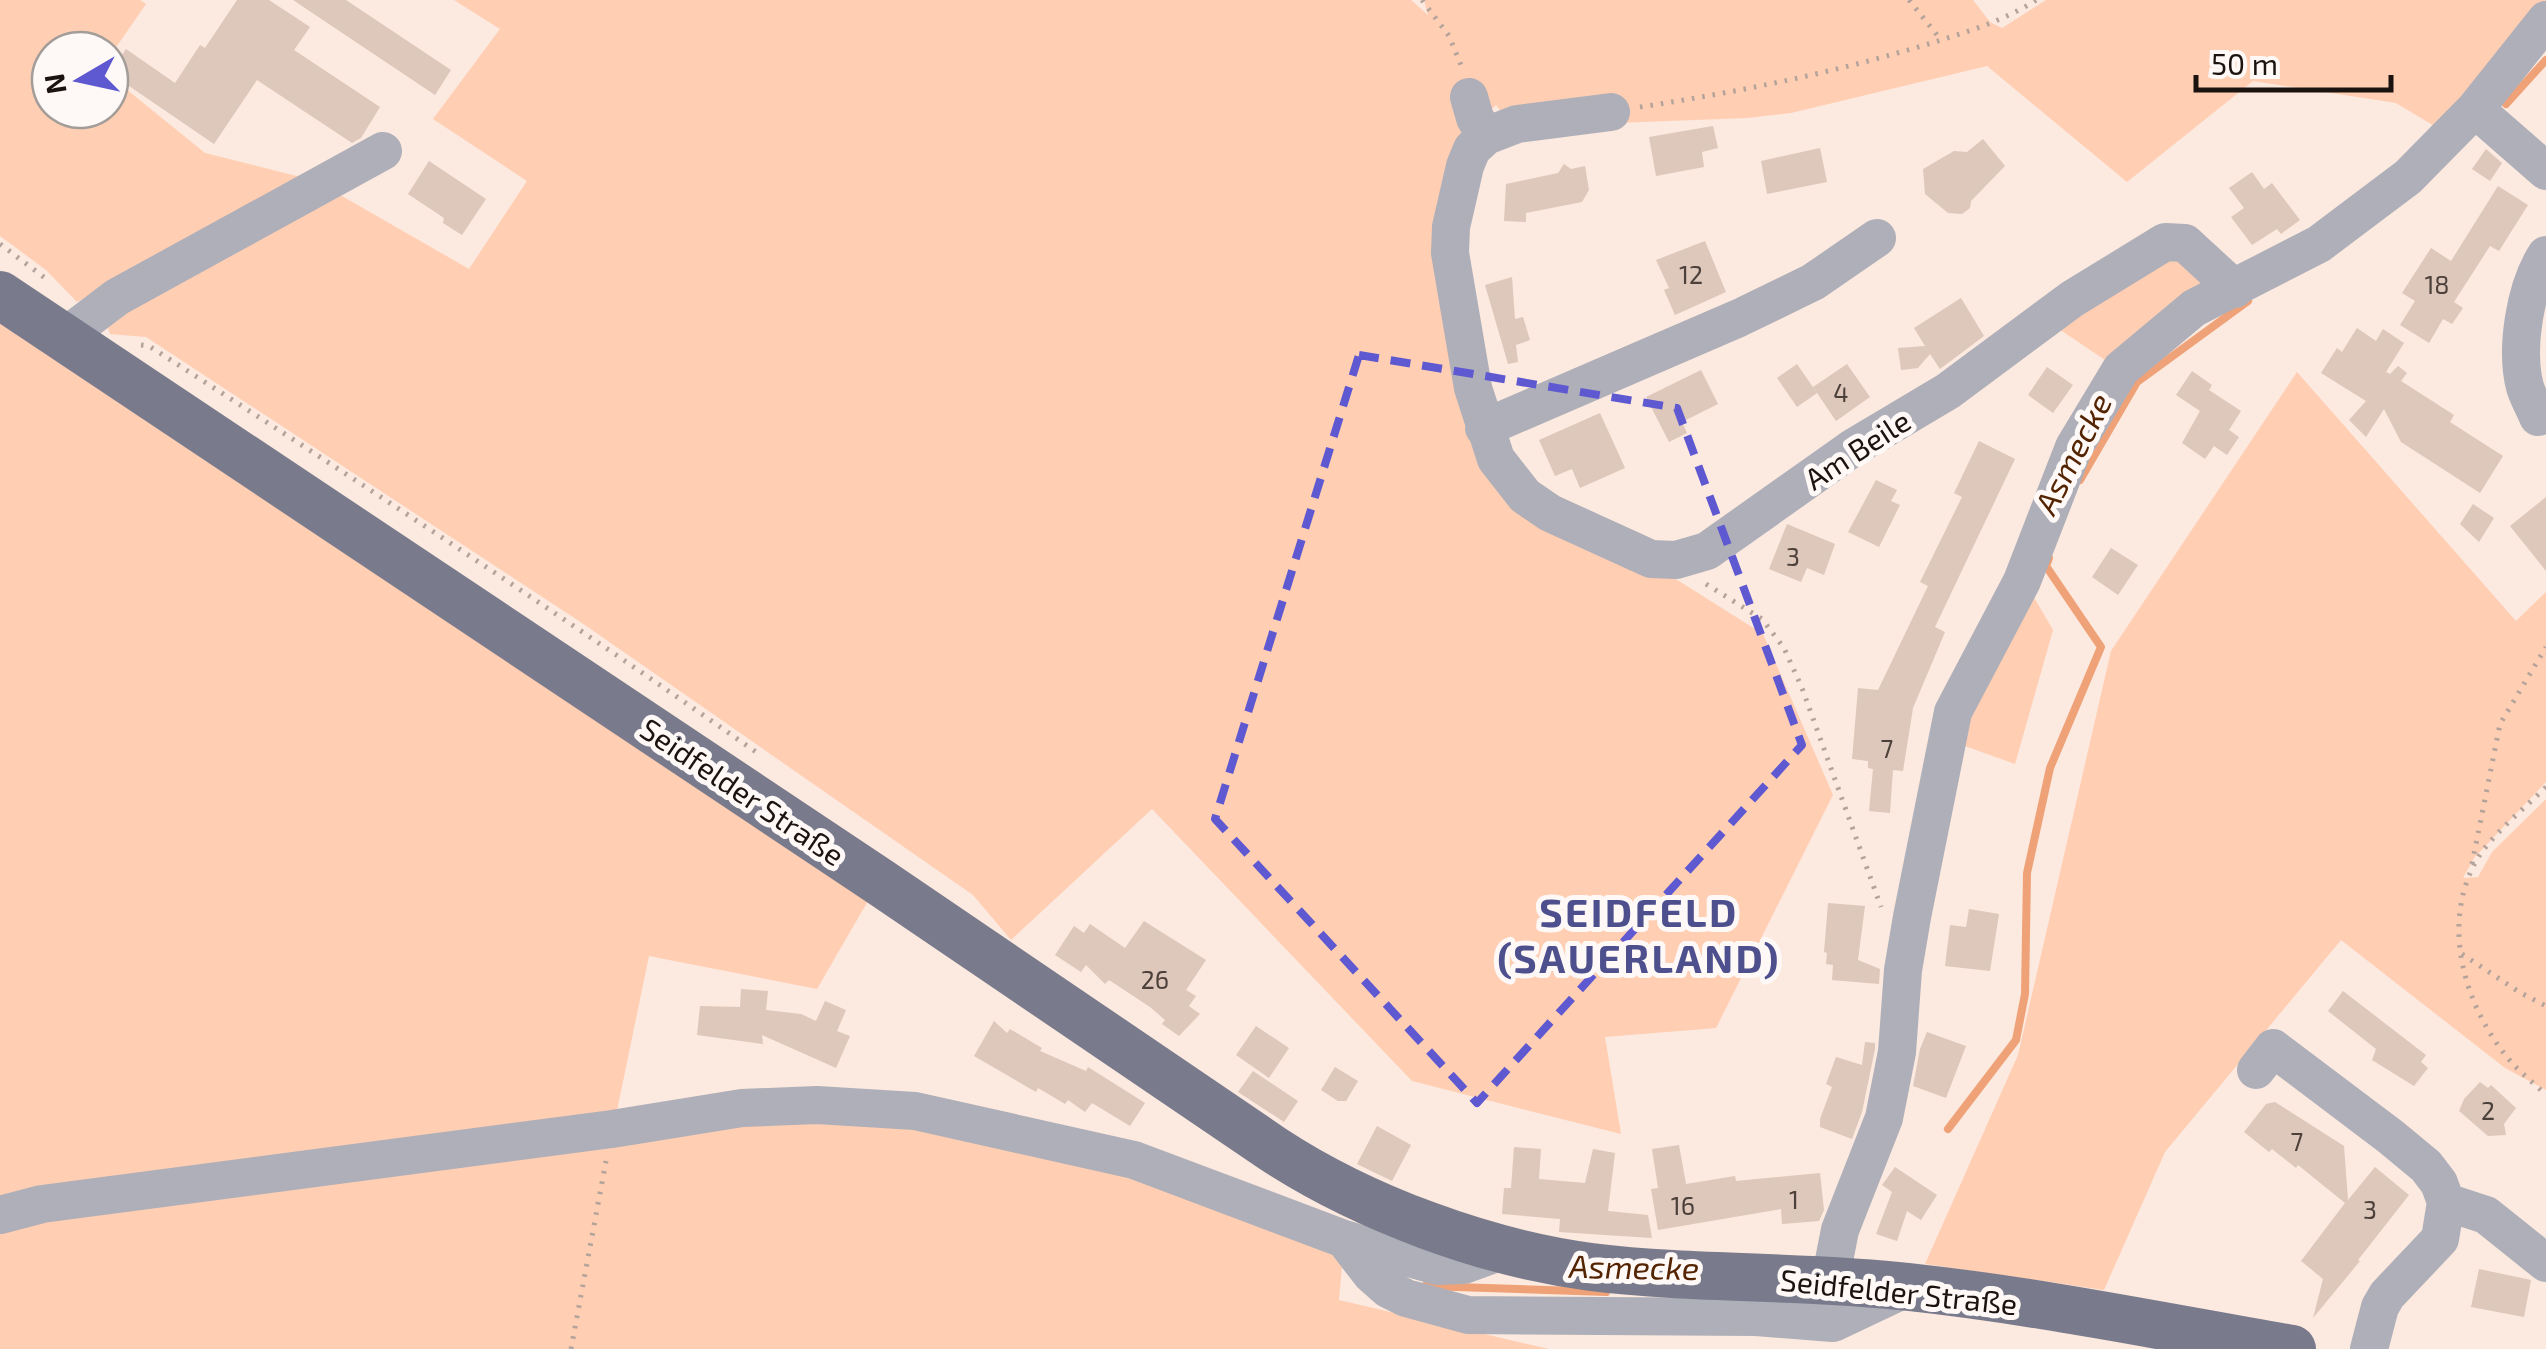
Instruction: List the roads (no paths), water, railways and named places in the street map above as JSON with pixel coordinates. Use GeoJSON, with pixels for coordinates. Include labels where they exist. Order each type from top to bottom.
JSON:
{"type":"FeatureCollection","features":[{"type":"Feature","properties":{"kind":"main road","name":"Seidfelder Straße"},"geometry":{"type":"LineString","coordinates":[[0,295],[74,330],[1318,1179],[1358,1198],[1505,1250],[1591,1266],[1909,1287],[2292,1349]]}},
{"type":"Feature","properties":{"kind":"street"},"geometry":{"type":"LineString","coordinates":[[1830,1281],[1840,1230],[1884,1118],[1897,1052],[1903,970],[1912,917],[1953,712],[2022,580],[2074,446],[2122,369],[2194,308],[2320,244],[2408,177],[2475,109],[2546,20]]}},
{"type":"Feature","properties":{"kind":"street"},"geometry":{"type":"LineString","coordinates":[[1469,97],[1486,136]]}},
{"type":"Feature","properties":{"kind":"street"},"geometry":{"type":"LineString","coordinates":[[2475,109],[2546,170]]}},
{"type":"Feature","properties":{"kind":"street"},"geometry":{"type":"LineString","coordinates":[[1611,112],[1517,124],[1486,136],[1472,150],[1465,166],[1451,227],[1450,254],[1465,352],[1484,428],[1739,318],[1812,282],[1876,238]]}},
{"type":"Feature","properties":{"kind":"street"},"geometry":{"type":"LineString","coordinates":[[74,330],[117,297],[383,152]]}},
{"type":"Feature","properties":{"kind":"street","name":"Am Beile"},"geometry":{"type":"LineString","coordinates":[[1484,428],[1502,468],[1525,496],[1550,513],[1636,555],[1676,560],[1708,550],[1854,448],[1948,392],[2072,299],[2165,242],[2185,243],[2235,289]]}},
{"type":"Feature","properties":{"kind":"street"},"geometry":{"type":"LineString","coordinates":[[2538,416],[2524,386],[2522,341],[2531,282],[2546,255]]}},
{"type":"Feature","properties":{"kind":"street"},"geometry":{"type":"LineString","coordinates":[[2256,1070],[2273,1048],[2349,1103],[2440,1182],[2446,1202],[2440,1240],[2387,1295],[2368,1349]]}},
{"type":"Feature","properties":{"kind":"street","name":"Seidfelder Straße"},"geometry":{"type":"LineString","coordinates":[[0,1215],[62,1201],[612,1129],[742,1108],[817,1105],[915,1111],[1134,1160],[1344,1238],[1437,1266],[1464,1265],[1505,1250]]}},
{"type":"Feature","properties":{"kind":"street"},"geometry":{"type":"LineString","coordinates":[[2446,1202],[2486,1215],[2546,1263]]}},
{"type":"Feature","properties":{"kind":"street"},"geometry":{"type":"LineString","coordinates":[[1344,1238],[1371,1274],[1388,1289],[1406,1298],[1468,1314],[1756,1317],[1833,1322],[1909,1287]]}},
{"type":"Feature","properties":{"kind":"waterway","name":"Asmecke"},"geometry":{"type":"LineString","coordinates":[[2506,104],[2546,60]]}},
{"type":"Feature","properties":{"kind":"waterway","name":"Asmecke"},"geometry":{"type":"LineString","coordinates":[[2080,480],[2137,382],[2248,301]]}},
{"type":"Feature","properties":{"kind":"waterway","name":"Asmecke"},"geometry":{"type":"LineString","coordinates":[[1948,1129],[2016,1040],[2025,994],[2027,873],[2050,768],[2101,647],[2046,566],[2049,558]]}},
{"type":"Feature","properties":{"kind":"waterway","name":"Asmecke"},"geometry":{"type":"LineString","coordinates":[[1425,1286],[1606,1292]]}},
{"type":"Feature","properties":{"kind":"district","name":"SEIDFELD (SAUERLAND)"},"geometry":{"type":"Point","coordinates":[1639,934]}}]}
